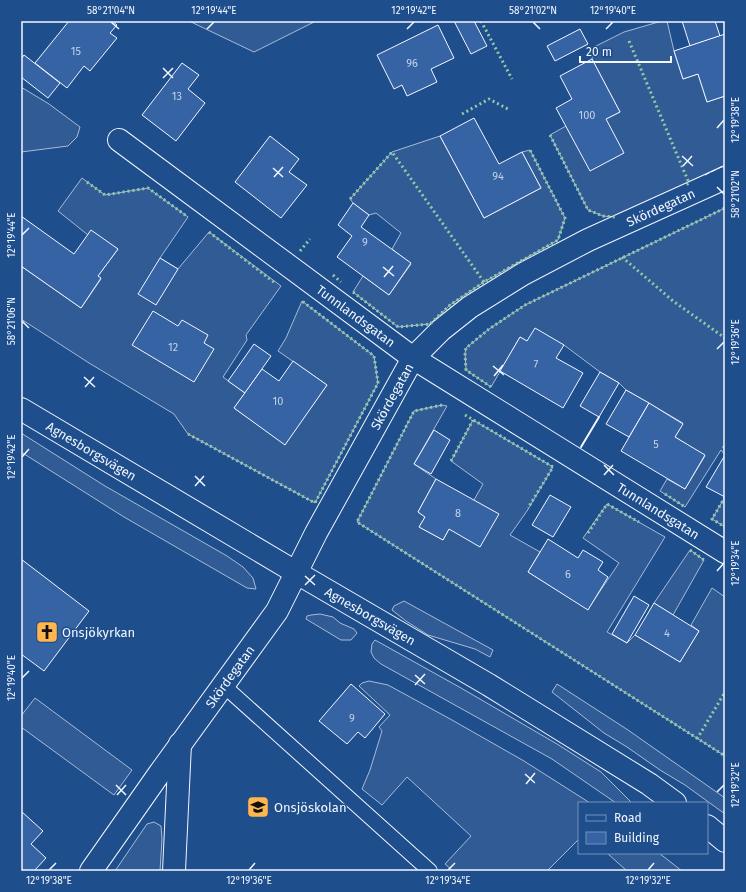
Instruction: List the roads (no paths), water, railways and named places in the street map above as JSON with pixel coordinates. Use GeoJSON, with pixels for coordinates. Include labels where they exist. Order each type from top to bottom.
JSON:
{"type":"FeatureCollection","features":[{"type":"Feature","properties":{"kind":"street","name":"Tunnlandsgatan"},"geometry":{"type":"LineString","coordinates":[[119,140],[413,358],[725,552]]}},
{"type":"Feature","properties":{"kind":"street","name":"Skördegatan"},"geometry":{"type":"LineString","coordinates":[[91,871],[180,744],[277,611],[316,533],[413,358],[441,330],[470,307],[523,274],[588,240],[725,178]]}},
{"type":"Feature","properties":{"kind":"street","name":"Agnesborgsvägen"},"geometry":{"type":"LineString","coordinates":[[21,409],[489,685],[649,784],[674,802]]}},
{"type":"Feature","properties":{"kind":"street"},"geometry":{"type":"LineString","coordinates":[[174,871],[180,744]]}},
{"type":"Feature","properties":{"kind":"street"},"geometry":{"type":"LineString","coordinates":[[708,827],[725,841]]}},
{"type":"Feature","properties":{"kind":"lane"},"geometry":{"type":"LineString","coordinates":[[223,685],[430,871]]}},
{"type":"Feature","properties":{"kind":"place","name":"Onsjökyrkan"},"geometry":{"type":"Point","coordinates":[47,632]}},
{"type":"Feature","properties":{"kind":"place","name":"Onsjöskolan"},"geometry":{"type":"Point","coordinates":[258,807]}}]}
